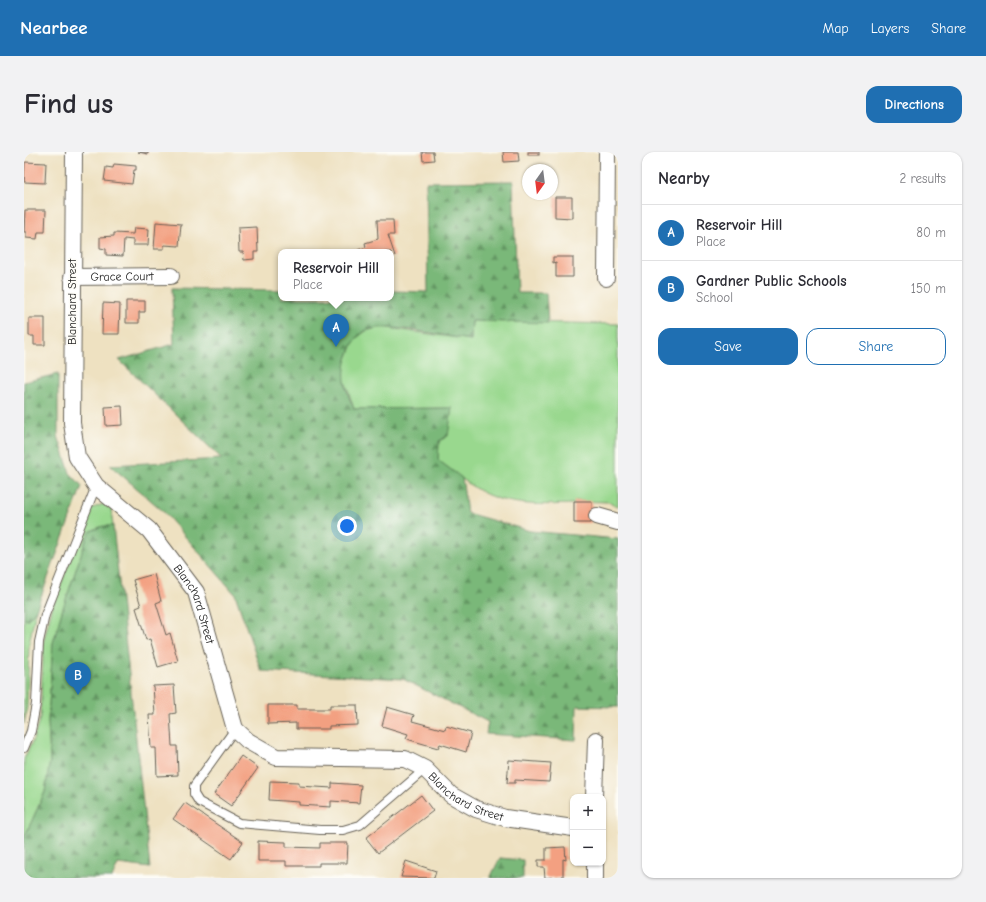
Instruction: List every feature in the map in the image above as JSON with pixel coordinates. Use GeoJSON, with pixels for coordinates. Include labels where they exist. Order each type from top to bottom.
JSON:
{"type":"FeatureCollection","features":[{"type":"Feature","properties":{"kind":"street","name":"Blanchard Street"},"geometry":{"type":"LineString","coordinates":[[74,152],[72,423],[77,457],[96,486],[149,530],[196,592],[235,729],[248,741],[276,757],[405,759],[425,769],[451,795],[476,809],[505,818],[570,828]]}},
{"type":"Feature","properties":{"kind":"street"},"geometry":{"type":"LineString","coordinates":[[606,278],[607,152]]}},
{"type":"Feature","properties":{"kind":"street","name":"Grace Court"},"geometry":{"type":"LineString","coordinates":[[72,277],[171,276]]}},
{"type":"Feature","properties":{"kind":"street"},"geometry":{"type":"LineString","coordinates":[[597,516],[618,522]]}},
{"type":"Feature","properties":{"kind":"street"},"geometry":{"type":"LineString","coordinates":[[594,794],[596,740]]}},
{"type":"Feature","properties":{"kind":"street"},"geometry":{"type":"LineString","coordinates":[[595,866],[595,878]]}},
{"type":"Feature","properties":{"kind":"lane"},"geometry":{"type":"LineString","coordinates":[[24,748],[31,730],[36,704],[39,642],[45,615],[96,486]]}},
{"type":"Feature","properties":{"kind":"lane"},"geometry":{"type":"LineString","coordinates":[[235,729],[194,786],[194,794],[199,802],[239,823],[320,830],[343,830],[360,826],[425,769]]}},
{"type":"Feature","properties":{"kind":"green space"},"geometry":{"type":"Polygon","coordinates":[[[513,181],[517,293],[546,293],[548,323],[472,321],[471,340],[401,329],[374,328],[362,333],[352,345],[346,363],[345,383],[354,409],[452,408],[448,436],[439,441],[438,460],[462,478],[467,513],[530,531],[618,539],[618,707],[577,706],[576,740],[486,734],[488,722],[403,679],[261,671],[235,594],[163,511],[110,465],[222,459],[119,360],[174,344],[172,288],[278,290],[278,301],[394,301],[394,291],[428,292],[426,182],[513,181]]]}},
{"type":"Feature","properties":{"kind":"green space"},"geometry":{"type":"Polygon","coordinates":[[[472,321],[618,324],[618,507],[610,502],[575,501],[574,504],[523,504],[498,499],[475,488],[438,461],[439,441],[452,408],[354,409],[344,378],[345,364],[355,339],[366,331],[381,327],[471,340],[472,321]]]}},
{"type":"Feature","properties":{"kind":"green space"},"geometry":{"type":"Polygon","coordinates":[[[58,374],[58,436],[70,473],[82,486],[36,610],[28,619],[24,619],[24,382],[58,374]]]}},
{"type":"Feature","properties":{"kind":"green space"},"geometry":{"type":"Polygon","coordinates":[[[103,504],[111,509],[113,526],[105,526],[95,529],[87,537],[53,643],[48,721],[50,761],[45,792],[24,838],[24,759],[33,740],[40,718],[44,639],[53,605],[88,514],[91,509],[103,504]]]}},
{"type":"Feature","properties":{"kind":"green space"},"geometry":{"type":"Polygon","coordinates":[[[103,526],[113,526],[150,868],[118,864],[112,878],[24,878],[24,838],[45,792],[50,761],[48,721],[53,643],[87,537],[91,531],[103,526]]]}},
{"type":"Feature","properties":{"kind":"green space"},"geometry":{"type":"Polygon","coordinates":[[[36,610],[29,644],[27,708],[24,724],[24,619],[28,619],[36,610]]]}},
{"type":"Feature","properties":{"kind":"green space"},"geometry":{"type":"Polygon","coordinates":[[[500,858],[523,860],[523,878],[490,878],[500,858]]]}},
{"type":"Feature","properties":{"kind":"building"},"geometry":{"type":"Polygon","coordinates":[[[422,152],[433,152],[434,160],[423,161],[422,152]]]}},
{"type":"Feature","properties":{"kind":"building"},"geometry":{"type":"Polygon","coordinates":[[[503,152],[518,152],[519,161],[504,162],[503,152]]]}},
{"type":"Feature","properties":{"kind":"building"},"geometry":{"type":"Polygon","coordinates":[[[528,152],[539,152],[539,155],[528,155],[528,152]]]}},
{"type":"Feature","properties":{"kind":"building"},"geometry":{"type":"Polygon","coordinates":[[[25,162],[46,163],[45,183],[24,182],[25,162]]]}},
{"type":"Feature","properties":{"kind":"building"},"geometry":{"type":"Polygon","coordinates":[[[114,164],[136,166],[132,184],[104,181],[106,167],[113,168],[114,164]]]}},
{"type":"Feature","properties":{"kind":"building"},"geometry":{"type":"Polygon","coordinates":[[[558,197],[572,197],[572,218],[555,217],[555,200],[558,200],[558,197]]]}},
{"type":"Feature","properties":{"kind":"building"},"geometry":{"type":"Polygon","coordinates":[[[25,210],[46,210],[45,232],[38,232],[37,239],[26,238],[26,232],[24,232],[25,210]]]}},
{"type":"Feature","properties":{"kind":"building"},"geometry":{"type":"Polygon","coordinates":[[[377,220],[393,220],[394,235],[388,235],[393,249],[361,249],[366,247],[365,243],[378,239],[377,220]]]}},
{"type":"Feature","properties":{"kind":"building"},"geometry":{"type":"Polygon","coordinates":[[[156,222],[181,224],[179,246],[164,245],[164,249],[154,249],[156,222]]]}},
{"type":"Feature","properties":{"kind":"building"},"geometry":{"type":"Polygon","coordinates":[[[257,227],[258,252],[254,252],[254,259],[244,260],[243,252],[239,252],[238,228],[257,227]]]}},
{"type":"Feature","properties":{"kind":"building"},"geometry":{"type":"Polygon","coordinates":[[[134,228],[149,229],[148,245],[133,245],[133,240],[124,239],[123,256],[106,255],[106,249],[100,248],[100,237],[114,236],[114,233],[133,234],[134,228]]]}},
{"type":"Feature","properties":{"kind":"building"},"geometry":{"type":"Polygon","coordinates":[[[553,257],[573,257],[573,277],[556,277],[556,262],[553,263],[553,257]]]}},
{"type":"Feature","properties":{"kind":"building"},"geometry":{"type":"Polygon","coordinates":[[[126,301],[145,301],[145,312],[139,312],[139,323],[126,323],[126,301]]]}},
{"type":"Feature","properties":{"kind":"building"},"geometry":{"type":"Polygon","coordinates":[[[103,303],[120,304],[119,334],[102,334],[103,303]]]}},
{"type":"Feature","properties":{"kind":"building"},"geometry":{"type":"Polygon","coordinates":[[[29,318],[45,318],[45,345],[34,345],[34,336],[29,336],[29,318]]]}},
{"type":"Feature","properties":{"kind":"building"},"geometry":{"type":"Polygon","coordinates":[[[122,406],[123,425],[106,426],[105,407],[122,406]]]}},
{"type":"Feature","properties":{"kind":"building"},"geometry":{"type":"Polygon","coordinates":[[[574,501],[592,501],[591,523],[574,523],[574,501]]]}},
{"type":"Feature","properties":{"kind":"building"},"geometry":{"type":"Polygon","coordinates":[[[154,574],[161,601],[156,603],[166,635],[170,633],[178,661],[158,667],[150,639],[146,640],[136,608],[141,606],[133,580],[154,574]]]}},
{"type":"Feature","properties":{"kind":"building"},"geometry":{"type":"Polygon","coordinates":[[[174,685],[176,713],[170,714],[172,746],[177,746],[178,775],[157,776],[156,748],[151,748],[149,715],[155,715],[153,686],[174,685]]]}},
{"type":"Feature","properties":{"kind":"building"},"geometry":{"type":"Polygon","coordinates":[[[268,705],[297,705],[297,709],[330,709],[330,705],[357,705],[358,725],[329,726],[329,729],[296,729],[296,723],[268,724],[268,705]]]}},
{"type":"Feature","properties":{"kind":"building"},"geometry":{"type":"Polygon","coordinates":[[[387,707],[414,715],[412,721],[445,730],[446,726],[471,733],[466,752],[440,744],[438,748],[410,740],[406,738],[408,734],[382,726],[387,707]]]}},
{"type":"Feature","properties":{"kind":"building"},"geometry":{"type":"Polygon","coordinates":[[[241,756],[258,768],[231,806],[214,794],[241,756]]]}},
{"type":"Feature","properties":{"kind":"building"},"geometry":{"type":"Polygon","coordinates":[[[509,760],[551,763],[549,782],[515,780],[515,783],[507,783],[509,760]]]}},
{"type":"Feature","properties":{"kind":"building"},"geometry":{"type":"Polygon","coordinates":[[[270,781],[299,782],[299,786],[332,788],[332,783],[361,785],[359,803],[331,801],[331,807],[299,805],[299,802],[269,800],[270,781]]]}},
{"type":"Feature","properties":{"kind":"building"},"geometry":{"type":"Polygon","coordinates":[[[421,795],[433,811],[378,853],[366,838],[421,795]]]}},
{"type":"Feature","properties":{"kind":"building"},"geometry":{"type":"Polygon","coordinates":[[[185,803],[243,842],[231,859],[173,819],[185,803]]]}},
{"type":"Feature","properties":{"kind":"building"},"geometry":{"type":"Polygon","coordinates":[[[258,841],[286,842],[286,847],[320,848],[320,843],[348,843],[347,863],[319,863],[319,866],[286,866],[286,861],[258,861],[258,841]]]}},
{"type":"Feature","properties":{"kind":"building"},"geometry":{"type":"Polygon","coordinates":[[[565,847],[566,860],[563,859],[563,877],[545,878],[544,867],[538,867],[538,860],[546,860],[546,848],[565,847]]]}},
{"type":"Feature","properties":{"kind":"building"},"geometry":{"type":"Polygon","coordinates":[[[406,861],[436,871],[434,878],[401,877],[406,861]]]}},
{"type":"Feature","properties":{"kind":"place","name":"Reservoir Hill"},"geometry":{"type":"Point","coordinates":[336,347]}},
{"type":"Feature","properties":{"kind":"place","name":"Gardner Public Schools"},"geometry":{"type":"Point","coordinates":[78,695]}}]}
